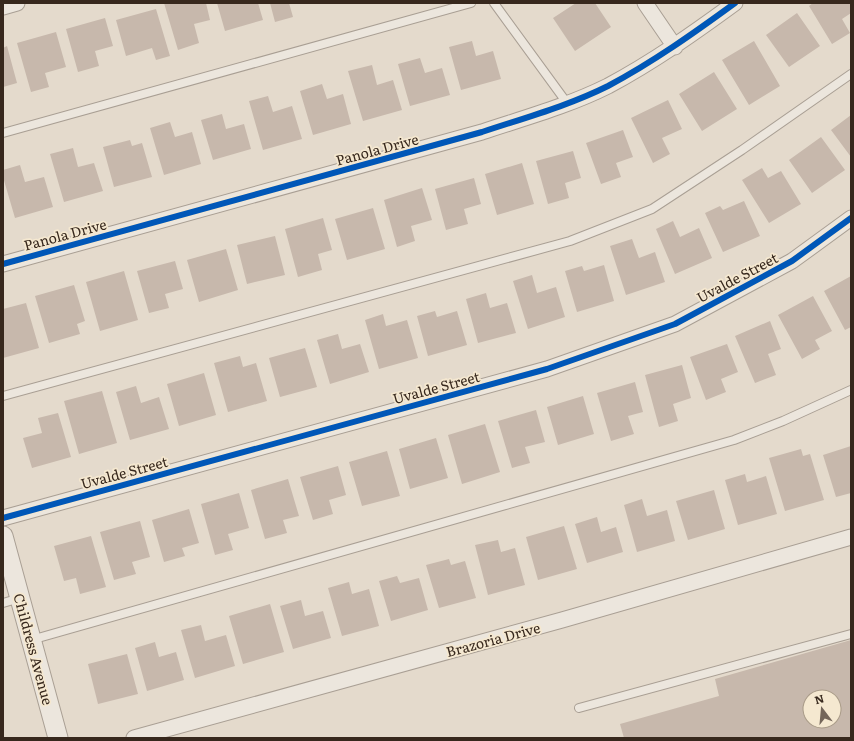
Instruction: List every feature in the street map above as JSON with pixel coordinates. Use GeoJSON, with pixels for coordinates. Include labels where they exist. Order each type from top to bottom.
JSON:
{"type":"FeatureCollection","features":[{"type":"Feature","properties":{"kind":"street"},"geometry":{"type":"LineString","coordinates":[[3,7],[17,3]]}},
{"type":"Feature","properties":{"kind":"street"},"geometry":{"type":"LineString","coordinates":[[645,3],[675,47]]}},
{"type":"Feature","properties":{"kind":"street","name":"Panola Drive"},"geometry":{"type":"LineString","coordinates":[[3,264],[482,132],[567,103],[607,86],[675,47],[735,3]]}},
{"type":"Feature","properties":{"kind":"street","name":"Uvalde Street"},"geometry":{"type":"LineString","coordinates":[[3,518],[561,364],[675,324],[792,261],[851,218]]}},
{"type":"Feature","properties":{"kind":"street","name":"Childress Avenue"},"geometry":{"type":"LineString","coordinates":[[3,536],[11,600],[31,640],[58,738]]}},
{"type":"Feature","properties":{"kind":"street","name":"Brazoria Drive"},"geometry":{"type":"LineString","coordinates":[[134,738],[562,620],[851,537]]}},
{"type":"Feature","properties":{"kind":"lane"},"geometry":{"type":"LineString","coordinates":[[3,133],[471,3]]}},
{"type":"Feature","properties":{"kind":"lane"},"geometry":{"type":"LineString","coordinates":[[494,3],[567,103]]}},
{"type":"Feature","properties":{"kind":"lane"},"geometry":{"type":"LineString","coordinates":[[3,396],[570,241],[652,209],[742,150],[851,74]]}},
{"type":"Feature","properties":{"kind":"lane"},"geometry":{"type":"LineString","coordinates":[[31,640],[734,440],[783,421],[851,390]]}},
{"type":"Feature","properties":{"kind":"lane"},"geometry":{"type":"LineString","coordinates":[[579,708],[851,634]]}},
{"type":"Feature","properties":{"kind":"building"},"geometry":{"type":"Polygon","coordinates":[[[164,3],[206,3],[210,20],[194,24],[199,43],[178,50],[164,3]]]}},
{"type":"Feature","properties":{"kind":"building"},"geometry":{"type":"Polygon","coordinates":[[[217,3],[258,3],[263,20],[225,31],[217,3]]]}},
{"type":"Feature","properties":{"kind":"building"},"geometry":{"type":"Polygon","coordinates":[[[270,3],[289,3],[293,17],[275,22],[270,3]]]}},
{"type":"Feature","properties":{"kind":"building"},"geometry":{"type":"Polygon","coordinates":[[[576,3],[595,3],[611,27],[575,51],[553,18],[576,3]]]}},
{"type":"Feature","properties":{"kind":"building"},"geometry":{"type":"Polygon","coordinates":[[[813,3],[851,3],[851,13],[842,19],[850,33],[832,44],[809,6],[813,3]]]}},
{"type":"Feature","properties":{"kind":"building"},"geometry":{"type":"Polygon","coordinates":[[[156,9],[170,56],[156,60],[152,48],[126,56],[116,20],[156,9]]]}},
{"type":"Feature","properties":{"kind":"building"},"geometry":{"type":"Polygon","coordinates":[[[797,13],[820,46],[789,67],[766,35],[797,13]]]}},
{"type":"Feature","properties":{"kind":"building"},"geometry":{"type":"Polygon","coordinates":[[[105,18],[113,46],[95,51],[99,66],[78,72],[66,29],[105,18]]]}},
{"type":"Feature","properties":{"kind":"building"},"geometry":{"type":"Polygon","coordinates":[[[56,32],[66,67],[45,73],[49,87],[31,92],[17,43],[56,32]]]}},
{"type":"Feature","properties":{"kind":"building"},"geometry":{"type":"Polygon","coordinates":[[[472,41],[476,56],[493,51],[501,79],[461,90],[449,47],[472,41]]]}},
{"type":"Feature","properties":{"kind":"building"},"geometry":{"type":"Polygon","coordinates":[[[754,41],[780,86],[749,105],[722,60],[754,41]]]}},
{"type":"Feature","properties":{"kind":"building"},"geometry":{"type":"Polygon","coordinates":[[[7,46],[17,83],[3,87],[3,48],[7,46]]]}},
{"type":"Feature","properties":{"kind":"building"},"geometry":{"type":"Polygon","coordinates":[[[420,58],[425,73],[442,68],[450,95],[410,106],[398,64],[420,58]]]}},
{"type":"Feature","properties":{"kind":"building"},"geometry":{"type":"Polygon","coordinates":[[[372,65],[377,85],[393,80],[402,110],[363,121],[348,71],[372,65]]]}},
{"type":"Feature","properties":{"kind":"building"},"geometry":{"type":"Polygon","coordinates":[[[714,72],[737,109],[702,131],[679,94],[714,72]]]}},
{"type":"Feature","properties":{"kind":"building"},"geometry":{"type":"Polygon","coordinates":[[[322,84],[327,99],[343,94],[351,124],[313,135],[300,91],[322,84]]]}},
{"type":"Feature","properties":{"kind":"building"},"geometry":{"type":"Polygon","coordinates":[[[268,96],[273,112],[292,106],[302,139],[263,150],[249,101],[268,96]]]}},
{"type":"Feature","properties":{"kind":"building"},"geometry":{"type":"Polygon","coordinates":[[[668,100],[682,129],[662,138],[670,154],[653,163],[631,118],[668,100]]]}},
{"type":"Feature","properties":{"kind":"building"},"geometry":{"type":"Polygon","coordinates":[[[222,114],[226,129],[244,124],[251,149],[213,160],[201,120],[222,114]]]}},
{"type":"Feature","properties":{"kind":"building"},"geometry":{"type":"Polygon","coordinates":[[[851,115],[851,157],[831,130],[851,115]]]}},
{"type":"Feature","properties":{"kind":"building"},"geometry":{"type":"Polygon","coordinates":[[[170,122],[175,137],[192,132],[201,164],[164,175],[150,128],[170,122]]]}},
{"type":"Feature","properties":{"kind":"building"},"geometry":{"type":"Polygon","coordinates":[[[623,130],[633,157],[616,163],[621,177],[601,184],[586,143],[623,130]]]}},
{"type":"Feature","properties":{"kind":"building"},"geometry":{"type":"Polygon","coordinates":[[[821,137],[845,170],[812,193],[789,160],[821,137]]]}},
{"type":"Feature","properties":{"kind":"building"},"geometry":{"type":"Polygon","coordinates":[[[130,140],[132,146],[142,143],[152,177],[114,187],[103,147],[130,140]]]}},
{"type":"Feature","properties":{"kind":"building"},"geometry":{"type":"Polygon","coordinates":[[[73,148],[78,167],[94,163],[103,191],[64,202],[50,154],[73,148]]]}},
{"type":"Feature","properties":{"kind":"building"},"geometry":{"type":"Polygon","coordinates":[[[573,151],[581,178],[565,183],[569,198],[548,204],[536,161],[573,151]]]}},
{"type":"Feature","properties":{"kind":"building"},"geometry":{"type":"Polygon","coordinates":[[[522,163],[534,204],[497,215],[485,174],[522,163]]]}},
{"type":"Feature","properties":{"kind":"building"},"geometry":{"type":"Polygon","coordinates":[[[20,165],[25,182],[44,177],[53,207],[15,218],[3,177],[3,170],[20,165]]]}},
{"type":"Feature","properties":{"kind":"building"},"geometry":{"type":"Polygon","coordinates":[[[762,168],[768,178],[781,171],[801,204],[769,223],[742,180],[762,168]]]}},
{"type":"Feature","properties":{"kind":"building"},"geometry":{"type":"Polygon","coordinates":[[[474,178],[481,204],[464,209],[468,224],[446,230],[435,189],[474,178]]]}},
{"type":"Feature","properties":{"kind":"building"},"geometry":{"type":"Polygon","coordinates":[[[422,188],[432,220],[411,226],[415,241],[397,247],[384,200],[422,188]]]}},
{"type":"Feature","properties":{"kind":"building"},"geometry":{"type":"Polygon","coordinates":[[[744,201],[760,236],[723,252],[705,213],[720,206],[723,210],[744,201]]]}},
{"type":"Feature","properties":{"kind":"building"},"geometry":{"type":"Polygon","coordinates":[[[373,208],[385,249],[347,260],[335,219],[373,208]]]}},
{"type":"Feature","properties":{"kind":"building"},"geometry":{"type":"Polygon","coordinates":[[[323,218],[332,250],[318,254],[322,270],[298,277],[285,229],[323,218]]]}},
{"type":"Feature","properties":{"kind":"building"},"geometry":{"type":"Polygon","coordinates":[[[673,221],[680,237],[699,228],[712,258],[675,274],[656,229],[673,221]]]}},
{"type":"Feature","properties":{"kind":"building"},"geometry":{"type":"Polygon","coordinates":[[[275,236],[285,275],[247,284],[237,245],[275,236]]]}},
{"type":"Feature","properties":{"kind":"building"},"geometry":{"type":"Polygon","coordinates":[[[632,239],[639,258],[655,252],[665,282],[626,295],[610,246],[632,239]]]}},
{"type":"Feature","properties":{"kind":"building"},"geometry":{"type":"Polygon","coordinates":[[[226,249],[238,290],[199,302],[187,260],[226,249]]]}},
{"type":"Feature","properties":{"kind":"building"},"geometry":{"type":"Polygon","coordinates":[[[175,261],[183,289],[165,294],[169,308],[149,313],[137,271],[175,261]]]}},
{"type":"Feature","properties":{"kind":"building"},"geometry":{"type":"Polygon","coordinates":[[[604,265],[614,301],[577,312],[565,271],[582,266],[584,271],[604,265]]]}},
{"type":"Feature","properties":{"kind":"building"},"geometry":{"type":"Polygon","coordinates":[[[124,271],[138,320],[100,331],[86,282],[124,271]]]}},
{"type":"Feature","properties":{"kind":"building"},"geometry":{"type":"Polygon","coordinates":[[[532,275],[537,293],[556,287],[565,317],[528,329],[513,281],[532,275]]]}},
{"type":"Feature","properties":{"kind":"building"},"geometry":{"type":"Polygon","coordinates":[[[851,276],[851,327],[845,330],[824,291],[851,276]]]}},
{"type":"Feature","properties":{"kind":"building"},"geometry":{"type":"Polygon","coordinates":[[[74,285],[85,321],[77,324],[80,334],[49,343],[35,296],[74,285]]]}},
{"type":"Feature","properties":{"kind":"building"},"geometry":{"type":"Polygon","coordinates":[[[486,293],[490,308],[507,303],[516,333],[478,343],[466,299],[486,293]]]}},
{"type":"Feature","properties":{"kind":"building"},"geometry":{"type":"Polygon","coordinates":[[[813,296],[832,331],[815,340],[820,349],[802,359],[778,315],[813,296]]]}},
{"type":"Feature","properties":{"kind":"building"},"geometry":{"type":"Polygon","coordinates":[[[26,303],[39,348],[3,358],[3,309],[26,303]]]}},
{"type":"Feature","properties":{"kind":"building"},"geometry":{"type":"Polygon","coordinates":[[[435,311],[437,317],[457,311],[467,345],[428,356],[417,316],[435,311]]]}},
{"type":"Feature","properties":{"kind":"building"},"geometry":{"type":"Polygon","coordinates":[[[383,314],[386,326],[407,320],[418,358],[379,369],[365,320],[383,314]]]}},
{"type":"Feature","properties":{"kind":"building"},"geometry":{"type":"Polygon","coordinates":[[[770,321],[781,349],[768,354],[776,375],[755,383],[735,336],[770,321]]]}},
{"type":"Feature","properties":{"kind":"building"},"geometry":{"type":"Polygon","coordinates":[[[338,334],[342,349],[360,344],[369,372],[330,384],[317,340],[338,334]]]}},
{"type":"Feature","properties":{"kind":"building"},"geometry":{"type":"Polygon","coordinates":[[[727,344],[738,372],[721,379],[726,392],[706,400],[690,357],[727,344]]]}},
{"type":"Feature","properties":{"kind":"building"},"geometry":{"type":"Polygon","coordinates":[[[305,348],[317,387],[280,397],[269,358],[305,348]]]}},
{"type":"Feature","properties":{"kind":"building"},"geometry":{"type":"Polygon","coordinates":[[[240,356],[243,367],[256,363],[267,401],[228,412],[214,363],[240,356]]]}},
{"type":"Feature","properties":{"kind":"building"},"geometry":{"type":"Polygon","coordinates":[[[682,365],[691,398],[673,404],[678,421],[659,427],[645,375],[682,365]]]}},
{"type":"Feature","properties":{"kind":"building"},"geometry":{"type":"Polygon","coordinates":[[[204,373],[216,415],[179,426],[167,384],[204,373]]]}},
{"type":"Feature","properties":{"kind":"building"},"geometry":{"type":"Polygon","coordinates":[[[635,382],[643,412],[628,416],[634,434],[611,441],[597,393],[635,382]]]}},
{"type":"Feature","properties":{"kind":"building"},"geometry":{"type":"Polygon","coordinates":[[[136,386],[141,403],[159,397],[169,429],[130,440],[116,392],[136,386]]]}},
{"type":"Feature","properties":{"kind":"building"},"geometry":{"type":"Polygon","coordinates":[[[102,391],[117,443],[79,454],[64,401],[102,391]]]}},
{"type":"Feature","properties":{"kind":"building"},"geometry":{"type":"Polygon","coordinates":[[[583,396],[594,434],[558,445],[547,407],[583,396]]]}},
{"type":"Feature","properties":{"kind":"building"},"geometry":{"type":"Polygon","coordinates":[[[536,410],[545,442],[525,447],[530,463],[512,468],[498,421],[536,410]]]}},
{"type":"Feature","properties":{"kind":"building"},"geometry":{"type":"Polygon","coordinates":[[[58,413],[71,457],[32,468],[23,438],[42,433],[38,418],[58,413]]]}},
{"type":"Feature","properties":{"kind":"building"},"geometry":{"type":"Polygon","coordinates":[[[485,424],[500,472],[462,484],[448,435],[485,424]]]}},
{"type":"Feature","properties":{"kind":"building"},"geometry":{"type":"Polygon","coordinates":[[[436,438],[448,478],[410,489],[399,449],[436,438]]]}},
{"type":"Feature","properties":{"kind":"building"},"geometry":{"type":"Polygon","coordinates":[[[851,446],[851,493],[836,497],[823,455],[851,446]]]}},
{"type":"Feature","properties":{"kind":"building"},"geometry":{"type":"Polygon","coordinates":[[[801,449],[803,456],[810,454],[824,500],[785,511],[769,458],[801,449]]]}},
{"type":"Feature","properties":{"kind":"building"},"geometry":{"type":"Polygon","coordinates":[[[387,451],[400,496],[362,506],[349,462],[387,451]]]}},
{"type":"Feature","properties":{"kind":"building"},"geometry":{"type":"Polygon","coordinates":[[[338,466],[346,495],[329,500],[333,514],[313,520],[300,477],[338,466]]]}},
{"type":"Feature","properties":{"kind":"building"},"geometry":{"type":"Polygon","coordinates":[[[745,474],[747,482],[766,476],[777,514],[738,525],[725,480],[745,474]]]}},
{"type":"Feature","properties":{"kind":"building"},"geometry":{"type":"Polygon","coordinates":[[[288,479],[299,516],[283,520],[287,533],[265,539],[251,490],[288,479]]]}},
{"type":"Feature","properties":{"kind":"building"},"geometry":{"type":"Polygon","coordinates":[[[714,490],[725,529],[688,540],[676,501],[714,490]]]}},
{"type":"Feature","properties":{"kind":"building"},"geometry":{"type":"Polygon","coordinates":[[[239,493],[249,528],[228,534],[233,550],[215,555],[201,504],[239,493]]]}},
{"type":"Feature","properties":{"kind":"building"},"geometry":{"type":"Polygon","coordinates":[[[642,499],[647,516],[667,510],[675,541],[637,552],[624,505],[642,499]]]}},
{"type":"Feature","properties":{"kind":"building"},"geometry":{"type":"Polygon","coordinates":[[[189,509],[199,543],[182,548],[185,556],[164,562],[152,520],[189,509]]]}},
{"type":"Feature","properties":{"kind":"building"},"geometry":{"type":"Polygon","coordinates":[[[597,517],[601,532],[616,527],[623,552],[587,563],[575,524],[597,517]]]}},
{"type":"Feature","properties":{"kind":"building"},"geometry":{"type":"Polygon","coordinates":[[[140,521],[150,557],[132,562],[136,574],[114,580],[100,532],[140,521]]]}},
{"type":"Feature","properties":{"kind":"building"},"geometry":{"type":"Polygon","coordinates":[[[564,526],[577,569],[538,580],[526,537],[564,526]]]}},
{"type":"Feature","properties":{"kind":"building"},"geometry":{"type":"Polygon","coordinates":[[[91,536],[106,587],[80,594],[76,578],[64,581],[54,546],[91,536]]]}},
{"type":"Feature","properties":{"kind":"building"},"geometry":{"type":"Polygon","coordinates":[[[498,540],[501,552],[515,548],[525,585],[488,595],[475,545],[498,540]]]}},
{"type":"Feature","properties":{"kind":"building"},"geometry":{"type":"Polygon","coordinates":[[[449,559],[451,565],[465,561],[476,598],[439,608],[426,565],[449,559]]]}},
{"type":"Feature","properties":{"kind":"building"},"geometry":{"type":"Polygon","coordinates":[[[397,576],[400,583],[419,578],[428,610],[391,621],[379,581],[397,576]]]}},
{"type":"Feature","properties":{"kind":"building"},"geometry":{"type":"Polygon","coordinates":[[[349,582],[352,594],[369,589],[379,626],[342,636],[328,588],[349,582]]]}},
{"type":"Feature","properties":{"kind":"building"},"geometry":{"type":"Polygon","coordinates":[[[301,600],[305,616],[323,611],[331,638],[293,649],[280,606],[301,600]]]}},
{"type":"Feature","properties":{"kind":"building"},"geometry":{"type":"Polygon","coordinates":[[[270,604],[284,652],[243,664],[229,616],[270,604]]]}},
{"type":"Feature","properties":{"kind":"building"},"geometry":{"type":"Polygon","coordinates":[[[201,625],[205,641],[226,635],[235,666],[195,678],[181,630],[201,625]]]}},
{"type":"Feature","properties":{"kind":"building"},"geometry":{"type":"Polygon","coordinates":[[[851,640],[851,738],[624,738],[620,724],[719,696],[715,679],[851,640]]]}},
{"type":"Feature","properties":{"kind":"building"},"geometry":{"type":"Polygon","coordinates":[[[155,642],[159,657],[176,652],[184,680],[147,691],[135,648],[155,642]]]}},
{"type":"Feature","properties":{"kind":"building"},"geometry":{"type":"Polygon","coordinates":[[[127,654],[138,694],[98,704],[88,664],[127,654]]]}},
{"type":"Feature","properties":{"kind":"cycle path"},"geometry":{"type":"LineString","coordinates":[[3,264],[482,132],[562,106],[608,86],[641,67],[689,36],[735,3]]}},
{"type":"Feature","properties":{"kind":"cycle path"},"geometry":{"type":"LineString","coordinates":[[3,518],[547,369],[675,324],[792,261],[851,218]]}}]}
